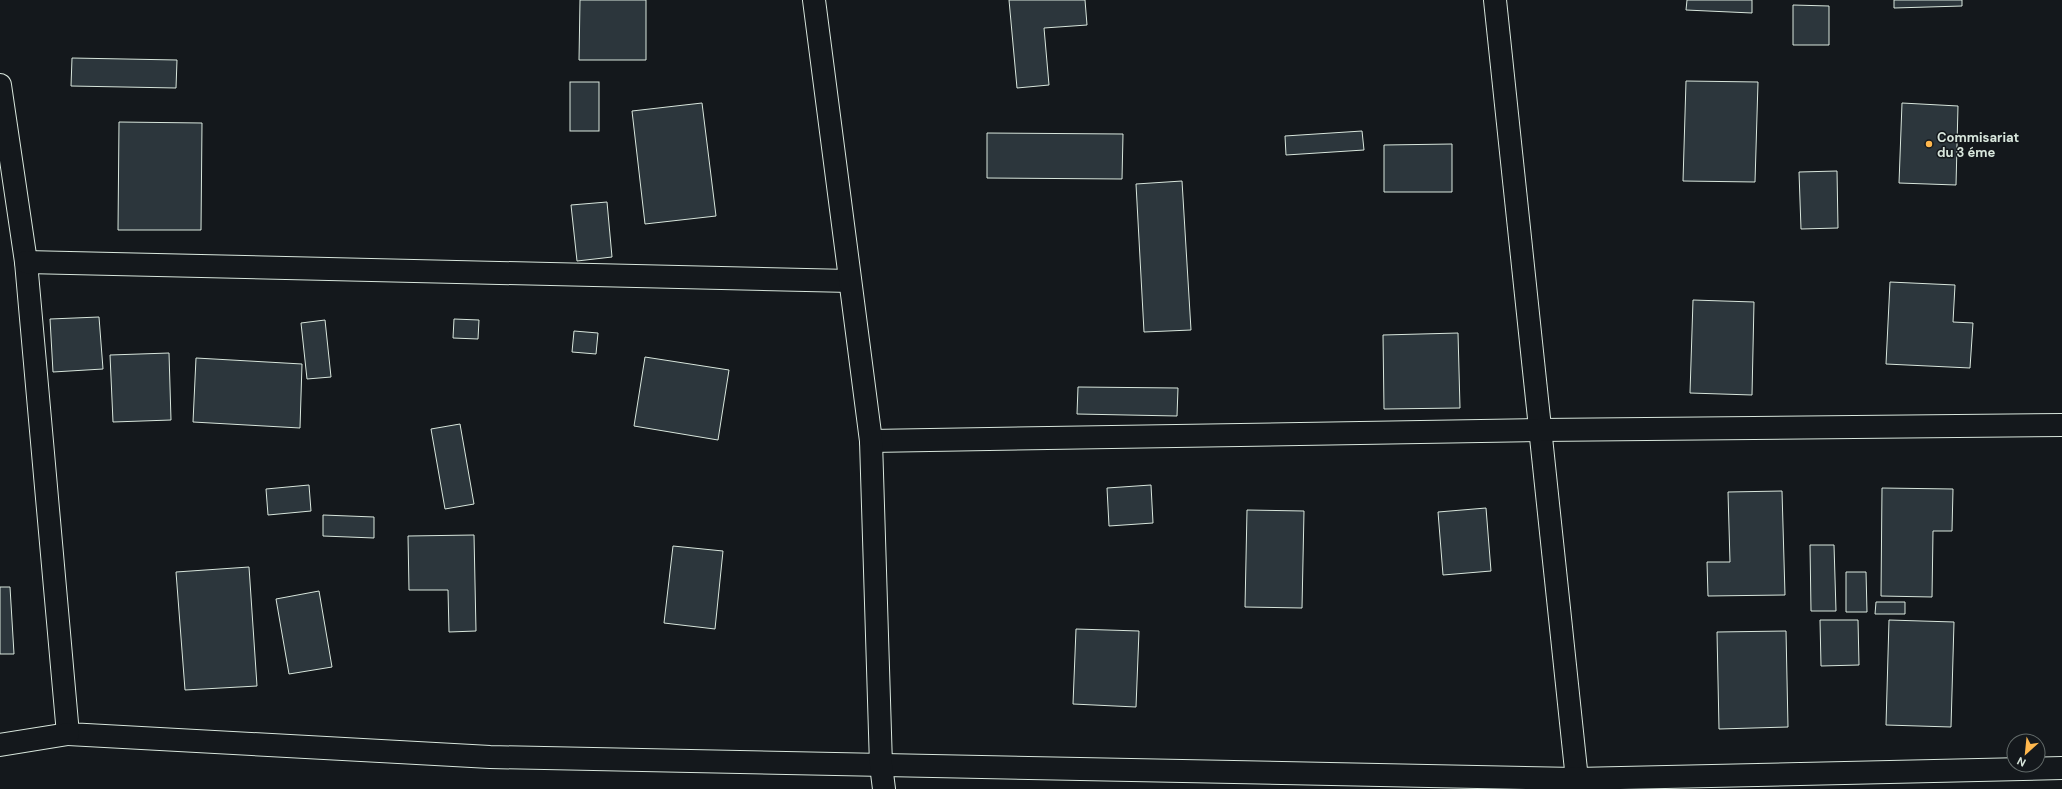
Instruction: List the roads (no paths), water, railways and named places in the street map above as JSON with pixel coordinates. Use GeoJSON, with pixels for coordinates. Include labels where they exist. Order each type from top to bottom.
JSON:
{"type":"FeatureCollection","features":[{"type":"Feature","properties":{"kind":"street"},"geometry":{"type":"LineString","coordinates":[[814,0],[870,441],[881,765],[884,789]]}},
{"type":"Feature","properties":{"kind":"street"},"geometry":{"type":"LineString","coordinates":[[1495,0],[1577,784]]}},
{"type":"Feature","properties":{"kind":"street"},"geometry":{"type":"LineString","coordinates":[[0,85],[26,262],[68,734]]}},
{"type":"Feature","properties":{"kind":"street"},"geometry":{"type":"LineString","coordinates":[[26,262],[850,281]]}},
{"type":"Feature","properties":{"kind":"street"},"geometry":{"type":"LineString","coordinates":[[870,441],[1540,430],[2062,425]]}},
{"type":"Feature","properties":{"kind":"street"},"geometry":{"type":"LineString","coordinates":[[0,745],[68,734],[490,757],[881,765],[1577,784],[2062,768]]}},
{"type":"Feature","properties":{"kind":"place","name":"Commisariat du 3 éme"},"geometry":{"type":"Point","coordinates":[1929,144]}}]}
